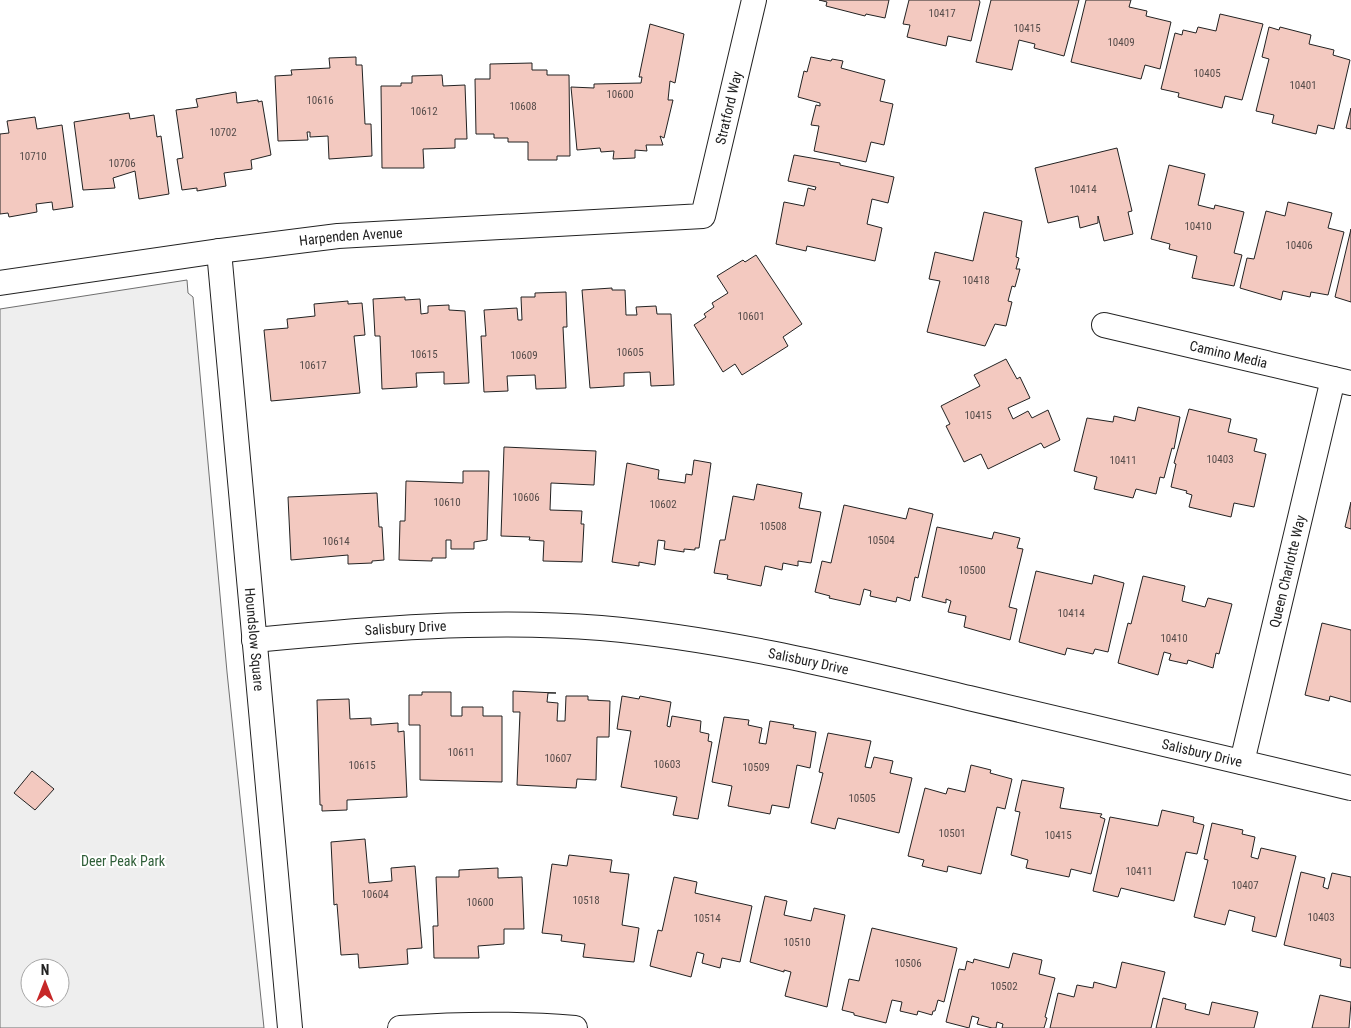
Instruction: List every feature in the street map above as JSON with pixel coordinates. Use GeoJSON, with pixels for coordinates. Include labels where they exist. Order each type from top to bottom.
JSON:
{"type":"FeatureCollection","features":[{"type":"Feature","properties":{"kind":"street","name":"Stratford Way"},"geometry":{"type":"LineString","coordinates":[[703,216],[754,0]]}},
{"type":"Feature","properties":{"kind":"street","name":"Harpenden Avenue"},"geometry":{"type":"LineString","coordinates":[[0,284],[219,250],[338,236],[703,216]]}},
{"type":"Feature","properties":{"kind":"street","name":"Houndslow Square"},"geometry":{"type":"LineString","coordinates":[[219,250],[290,1028]]}},
{"type":"Feature","properties":{"kind":"street","name":"Camino Media"},"geometry":{"type":"LineString","coordinates":[[1104,325],[1342,381]]}},
{"type":"Feature","properties":{"kind":"street","name":"Queen Charlotte Way"},"geometry":{"type":"LineString","coordinates":[[1242,762],[1342,381]]}},
{"type":"Feature","properties":{"kind":"street","name":"Salisbury Drive"},"geometry":{"type":"LineString","coordinates":[[254,640],[398,627],[497,624],[600,628],[701,640],[802,658],[1351,788]]}},
{"type":"Feature","properties":{"kind":"street"},"geometry":{"type":"LineString","coordinates":[[400,1028],[455,1024],[575,1028]]}},
{"type":"Feature","properties":{"kind":"green space","name":"Deer Peak Park"},"geometry":{"type":"Polygon","coordinates":[[[187,280],[188,293],[193,297],[227,672],[264,1028],[0,1028],[0,309],[187,280]]]}},
{"type":"Feature","properties":{"kind":"building"},"geometry":{"type":"Polygon","coordinates":[[[819,0],[889,0],[885,18],[866,14],[865,16],[826,6],[827,2],[819,0]]]}},
{"type":"Feature","properties":{"kind":"building"},"geometry":{"type":"Polygon","coordinates":[[[909,0],[979,0],[971,41],[948,36],[946,46],[907,37],[910,25],[903,24],[909,0]]]}},
{"type":"Feature","properties":{"kind":"building"},"geometry":{"type":"Polygon","coordinates":[[[991,0],[1079,0],[1064,56],[1034,48],[1035,44],[1019,40],[1012,70],[976,62],[991,0]]]}},
{"type":"Feature","properties":{"kind":"building"},"geometry":{"type":"Polygon","coordinates":[[[1086,0],[1131,0],[1129,7],[1147,11],[1146,16],[1171,22],[1160,69],[1145,65],[1141,79],[1071,62],[1086,0]]]}},
{"type":"Feature","properties":{"kind":"building"},"geometry":{"type":"Polygon","coordinates":[[[1220,14],[1263,24],[1242,100],[1225,96],[1222,108],[1178,97],[1179,93],[1161,89],[1175,33],[1182,35],[1183,30],[1196,33],[1198,27],[1216,31],[1220,14]]]}},
{"type":"Feature","properties":{"kind":"building"},"geometry":{"type":"Polygon","coordinates":[[[650,24],[684,34],[675,83],[670,81],[668,100],[673,100],[664,138],[660,136],[663,145],[646,145],[647,151],[635,150],[635,158],[613,159],[614,151],[601,152],[600,148],[577,150],[571,87],[594,88],[594,84],[641,83],[642,77],[639,77],[650,24]]]}},
{"type":"Feature","properties":{"kind":"building"},"geometry":{"type":"Polygon","coordinates":[[[1269,27],[1279,30],[1280,27],[1311,35],[1309,44],[1334,50],[1333,55],[1350,60],[1334,129],[1318,125],[1316,134],[1272,123],[1274,115],[1256,111],[1269,59],[1262,57],[1269,27]]]}},
{"type":"Feature","properties":{"kind":"building"},"geometry":{"type":"Polygon","coordinates":[[[356,57],[356,65],[362,65],[365,124],[371,124],[372,156],[329,159],[328,136],[310,137],[310,132],[307,132],[308,140],[278,141],[275,76],[292,75],[291,70],[330,68],[329,58],[356,57]]]}},
{"type":"Feature","properties":{"kind":"building"},"geometry":{"type":"Polygon","coordinates":[[[811,57],[843,61],[841,68],[885,80],[880,101],[893,104],[884,145],[871,142],[866,162],[814,151],[819,126],[811,125],[816,105],[820,106],[820,103],[798,97],[804,71],[807,72],[811,57]]]}},
{"type":"Feature","properties":{"kind":"building"},"geometry":{"type":"Polygon","coordinates":[[[532,63],[532,70],[547,70],[547,75],[569,75],[570,156],[557,156],[557,160],[528,160],[528,142],[508,142],[508,138],[494,138],[494,134],[476,134],[475,79],[490,79],[490,64],[532,63]]]}},
{"type":"Feature","properties":{"kind":"building"},"geometry":{"type":"Polygon","coordinates":[[[442,75],[443,86],[465,85],[467,139],[455,139],[455,148],[423,149],[424,168],[382,168],[381,86],[401,86],[401,83],[412,83],[412,76],[442,75]]]}},
{"type":"Feature","properties":{"kind":"building"},"geometry":{"type":"Polygon","coordinates":[[[236,92],[237,103],[262,101],[271,155],[251,160],[252,169],[224,173],[226,186],[197,191],[197,188],[182,190],[177,159],[183,158],[176,110],[198,107],[196,99],[236,92]]]}},
{"type":"Feature","properties":{"kind":"building"},"geometry":{"type":"Polygon","coordinates":[[[1351,108],[1351,129],[1346,128],[1351,108]]]}},
{"type":"Feature","properties":{"kind":"building"},"geometry":{"type":"Polygon","coordinates":[[[129,113],[130,119],[154,115],[157,137],[161,136],[169,194],[139,199],[135,171],[113,178],[115,188],[83,190],[74,122],[129,113]]]}},
{"type":"Feature","properties":{"kind":"building"},"geometry":{"type":"Polygon","coordinates":[[[35,117],[37,129],[62,125],[73,207],[53,210],[52,202],[36,204],[37,212],[9,217],[8,213],[0,214],[0,134],[9,133],[7,121],[35,117]]]}},
{"type":"Feature","properties":{"kind":"building"},"geometry":{"type":"Polygon","coordinates":[[[1117,148],[1132,211],[1128,212],[1133,234],[1104,241],[1098,216],[1098,223],[1080,228],[1078,216],[1048,223],[1035,168],[1117,148]]]}},
{"type":"Feature","properties":{"kind":"building"},"geometry":{"type":"Polygon","coordinates":[[[794,155],[840,163],[840,165],[894,177],[888,203],[872,199],[867,224],[882,228],[875,261],[807,246],[806,251],[776,244],[784,202],[804,206],[808,188],[815,190],[816,187],[788,181],[794,155]]]}},
{"type":"Feature","properties":{"kind":"building"},"geometry":{"type":"Polygon","coordinates":[[[1169,165],[1205,174],[1198,205],[1214,209],[1215,205],[1244,212],[1234,253],[1242,255],[1234,286],[1192,278],[1197,256],[1169,249],[1170,244],[1151,239],[1169,165]]]}},
{"type":"Feature","properties":{"kind":"building"},"geometry":{"type":"Polygon","coordinates":[[[1288,202],[1332,213],[1328,228],[1344,232],[1328,295],[1311,292],[1310,297],[1283,291],[1281,300],[1240,288],[1247,258],[1254,259],[1266,211],[1285,216],[1288,202]]]}},
{"type":"Feature","properties":{"kind":"building"},"geometry":{"type":"Polygon","coordinates":[[[984,212],[1022,221],[1016,257],[1019,258],[1016,269],[1020,269],[1015,287],[1012,286],[1008,301],[1012,302],[1006,326],[995,324],[985,346],[927,332],[940,281],[929,279],[935,252],[973,261],[984,212]]]}},
{"type":"Feature","properties":{"kind":"building"},"geometry":{"type":"Polygon","coordinates":[[[1351,229],[1351,302],[1335,297],[1351,229]]]}},
{"type":"Feature","properties":{"kind":"building"},"geometry":{"type":"Polygon","coordinates":[[[756,255],[802,324],[783,337],[788,346],[742,375],[735,364],[723,372],[694,325],[706,317],[704,314],[714,307],[712,303],[728,293],[717,276],[743,260],[745,262],[756,255]]]}},
{"type":"Feature","properties":{"kind":"building"},"geometry":{"type":"Polygon","coordinates":[[[612,288],[612,290],[625,290],[626,315],[637,315],[636,307],[656,306],[657,314],[671,314],[674,385],[651,386],[650,372],[624,373],[624,386],[590,388],[582,290],[612,288]]]}},
{"type":"Feature","properties":{"kind":"building"},"geometry":{"type":"Polygon","coordinates":[[[566,292],[567,327],[563,327],[566,388],[536,389],[535,375],[507,376],[508,391],[484,392],[481,336],[486,336],[484,310],[517,308],[518,320],[522,320],[521,297],[535,297],[535,293],[566,292]]]}},
{"type":"Feature","properties":{"kind":"building"},"geometry":{"type":"Polygon","coordinates":[[[405,297],[405,300],[420,299],[421,314],[428,313],[428,306],[449,305],[449,310],[465,311],[469,383],[444,384],[444,372],[416,373],[417,387],[382,389],[380,336],[375,336],[373,299],[405,297]]]}},
{"type":"Feature","properties":{"kind":"building"},"geometry":{"type":"Polygon","coordinates":[[[348,301],[348,304],[362,303],[365,335],[354,336],[360,393],[271,401],[264,330],[288,328],[287,319],[315,316],[314,304],[348,301]]]}},
{"type":"Feature","properties":{"kind":"building"},"geometry":{"type":"Polygon","coordinates":[[[1006,359],[1017,379],[1020,377],[1030,398],[1008,408],[1013,419],[1028,411],[1032,418],[1048,410],[1060,440],[1044,448],[1041,443],[988,469],[981,454],[964,462],[946,426],[950,424],[941,406],[980,386],[974,375],[1006,359]]]}},
{"type":"Feature","properties":{"kind":"building"},"geometry":{"type":"Polygon","coordinates":[[[1138,407],[1180,417],[1174,449],[1172,448],[1164,478],[1160,477],[1156,494],[1136,489],[1133,498],[1094,489],[1097,477],[1074,471],[1087,418],[1113,422],[1114,416],[1135,421],[1138,407]]]}},
{"type":"Feature","properties":{"kind":"building"},"geometry":{"type":"Polygon","coordinates":[[[1189,409],[1231,419],[1228,432],[1257,439],[1254,451],[1266,454],[1254,507],[1234,503],[1231,517],[1189,507],[1192,495],[1186,493],[1187,491],[1171,487],[1176,464],[1174,463],[1189,409]]]}},
{"type":"Feature","properties":{"kind":"building"},"geometry":{"type":"Polygon","coordinates":[[[504,447],[596,451],[594,485],[551,483],[550,510],[582,511],[581,524],[584,524],[582,562],[543,561],[544,541],[529,540],[530,537],[501,536],[504,447]]]}},
{"type":"Feature","properties":{"kind":"building"},"geometry":{"type":"Polygon","coordinates":[[[694,460],[711,463],[699,548],[695,548],[695,550],[684,549],[684,552],[664,549],[665,541],[658,540],[655,565],[639,562],[639,566],[612,562],[627,463],[659,470],[658,479],[685,483],[686,474],[692,475],[694,460]]]}},
{"type":"Feature","properties":{"kind":"building"},"geometry":{"type":"Polygon","coordinates":[[[463,471],[489,471],[487,540],[474,542],[474,549],[451,549],[451,540],[446,540],[446,558],[432,558],[432,561],[399,560],[400,521],[405,521],[406,481],[463,483],[463,471]]]}},
{"type":"Feature","properties":{"kind":"building"},"geometry":{"type":"Polygon","coordinates":[[[757,484],[802,493],[799,508],[821,512],[811,563],[798,561],[798,566],[783,563],[782,570],[765,566],[761,586],[727,579],[728,575],[714,573],[720,540],[725,540],[733,496],[754,500],[757,484]]]}},
{"type":"Feature","properties":{"kind":"building"},"geometry":{"type":"Polygon","coordinates":[[[377,493],[379,527],[382,527],[384,560],[372,561],[372,563],[348,564],[348,555],[291,560],[288,497],[377,493]]]}},
{"type":"Feature","properties":{"kind":"building"},"geometry":{"type":"Polygon","coordinates":[[[1351,502],[1351,529],[1345,527],[1351,502]]]}},
{"type":"Feature","properties":{"kind":"building"},"geometry":{"type":"Polygon","coordinates":[[[844,505],[906,519],[909,508],[933,514],[918,578],[915,577],[910,601],[897,597],[896,602],[870,596],[871,591],[864,589],[860,605],[829,598],[830,596],[815,592],[822,561],[831,563],[844,505]]]}},
{"type":"Feature","properties":{"kind":"building"},"geometry":{"type":"Polygon","coordinates":[[[937,527],[992,539],[994,532],[1020,538],[1017,548],[1023,549],[1009,607],[1017,609],[1010,640],[964,627],[966,616],[948,612],[951,601],[946,599],[946,603],[922,597],[937,527]]]}},
{"type":"Feature","properties":{"kind":"building"},"geometry":{"type":"Polygon","coordinates":[[[1036,571],[1092,584],[1094,575],[1124,583],[1108,652],[1095,649],[1093,654],[1067,648],[1065,655],[1019,642],[1036,571]]]}},
{"type":"Feature","properties":{"kind":"building"},"geometry":{"type":"Polygon","coordinates":[[[1143,576],[1185,586],[1182,601],[1205,607],[1208,598],[1232,604],[1219,654],[1216,653],[1213,668],[1188,660],[1187,664],[1169,660],[1171,654],[1164,652],[1158,675],[1118,663],[1128,623],[1131,624],[1143,576]]]}},
{"type":"Feature","properties":{"kind":"building"},"geometry":{"type":"Polygon","coordinates":[[[1322,623],[1351,630],[1351,702],[1330,696],[1329,701],[1305,695],[1322,623]]]}},
{"type":"Feature","properties":{"kind":"building"},"geometry":{"type":"Polygon","coordinates":[[[513,691],[556,693],[548,693],[547,702],[558,703],[557,721],[565,721],[566,696],[588,696],[588,700],[610,701],[609,737],[597,737],[596,780],[577,779],[576,788],[517,785],[520,712],[513,712],[513,691]]]}},
{"type":"Feature","properties":{"kind":"building"},"geometry":{"type":"Polygon","coordinates":[[[422,692],[451,692],[451,716],[462,716],[462,707],[483,707],[483,716],[502,716],[502,782],[420,780],[420,725],[409,725],[409,695],[422,695],[422,692]]]}},
{"type":"Feature","properties":{"kind":"building"},"geometry":{"type":"Polygon","coordinates":[[[622,696],[639,699],[640,696],[671,702],[667,726],[670,727],[672,716],[701,721],[700,732],[709,734],[708,741],[712,742],[698,819],[673,815],[677,797],[621,787],[631,731],[617,729],[622,696]]]}},
{"type":"Feature","properties":{"kind":"building"},"geometry":{"type":"Polygon","coordinates":[[[349,699],[350,719],[371,718],[371,725],[398,723],[398,732],[404,731],[407,797],[347,800],[347,810],[322,811],[322,805],[320,805],[317,700],[349,699]]]}},
{"type":"Feature","properties":{"kind":"building"},"geometry":{"type":"Polygon","coordinates":[[[724,717],[749,720],[748,725],[762,728],[759,743],[766,744],[770,721],[794,725],[793,728],[816,732],[810,768],[797,765],[789,808],[772,805],[770,814],[728,806],[732,786],[712,782],[724,717]]]}},
{"type":"Feature","properties":{"kind":"building"},"geometry":{"type":"Polygon","coordinates":[[[828,733],[871,741],[865,767],[871,768],[874,757],[893,761],[890,773],[912,778],[899,833],[838,818],[835,829],[811,823],[823,773],[819,772],[828,733]]]}},
{"type":"Feature","properties":{"kind":"building"},"geometry":{"type":"Polygon","coordinates":[[[971,765],[991,770],[990,773],[1012,779],[1005,809],[997,807],[981,874],[948,866],[947,872],[922,866],[924,860],[908,856],[925,788],[946,794],[948,788],[965,792],[971,765]]]}},
{"type":"Feature","properties":{"kind":"building"},"geometry":{"type":"Polygon","coordinates":[[[32,771],[54,789],[35,810],[14,793],[32,771]]]}},
{"type":"Feature","properties":{"kind":"building"},"geometry":{"type":"Polygon","coordinates":[[[1022,780],[1064,788],[1060,808],[1102,814],[1100,817],[1105,819],[1091,874],[1071,869],[1069,877],[1026,868],[1028,860],[1011,855],[1020,812],[1015,811],[1022,780]]]}},
{"type":"Feature","properties":{"kind":"building"},"geometry":{"type":"Polygon","coordinates":[[[1162,810],[1194,817],[1193,822],[1204,825],[1197,854],[1186,852],[1174,901],[1121,888],[1118,897],[1093,891],[1110,817],[1158,826],[1162,810]]]}},
{"type":"Feature","properties":{"kind":"building"},"geometry":{"type":"Polygon","coordinates":[[[1212,823],[1243,830],[1242,834],[1255,837],[1251,857],[1258,859],[1261,848],[1296,856],[1276,937],[1252,931],[1255,917],[1229,910],[1225,925],[1194,917],[1208,860],[1204,859],[1212,823]]]}},
{"type":"Feature","properties":{"kind":"building"},"geometry":{"type":"Polygon","coordinates":[[[365,839],[369,883],[392,881],[391,868],[415,866],[422,948],[407,949],[408,964],[359,968],[358,954],[341,955],[337,904],[334,905],[331,842],[365,839]]]}},
{"type":"Feature","properties":{"kind":"building"},"geometry":{"type":"Polygon","coordinates":[[[569,855],[612,860],[610,872],[629,874],[622,925],[639,928],[634,962],[583,957],[585,944],[561,941],[562,935],[542,933],[552,864],[567,866],[569,855]]]}},
{"type":"Feature","properties":{"kind":"building"},"geometry":{"type":"Polygon","coordinates":[[[498,868],[498,878],[522,877],[524,929],[504,929],[504,944],[478,946],[479,958],[434,958],[433,926],[438,926],[436,877],[459,877],[459,870],[498,868]]]}},
{"type":"Feature","properties":{"kind":"building"},"geometry":{"type":"Polygon","coordinates":[[[1301,872],[1325,878],[1323,887],[1328,889],[1332,873],[1351,877],[1351,968],[1340,966],[1341,959],[1284,945],[1301,872]]]}},
{"type":"Feature","properties":{"kind":"building"},"geometry":{"type":"Polygon","coordinates":[[[674,877],[697,882],[695,893],[752,906],[740,962],[722,958],[720,968],[702,963],[704,954],[697,952],[691,977],[650,966],[658,930],[662,931],[674,877]]]}},
{"type":"Feature","properties":{"kind":"building"},"geometry":{"type":"Polygon","coordinates":[[[765,896],[787,901],[784,915],[811,921],[814,908],[845,915],[827,1007],[785,996],[791,972],[784,970],[784,972],[750,962],[765,896]]]}},
{"type":"Feature","properties":{"kind":"building"},"geometry":{"type":"Polygon","coordinates":[[[872,928],[957,948],[944,1002],[938,1000],[932,1015],[918,1011],[917,1015],[900,1011],[902,1002],[892,1000],[886,1023],[842,1010],[849,979],[859,981],[872,928]]]}},
{"type":"Feature","properties":{"kind":"building"},"geometry":{"type":"Polygon","coordinates":[[[1013,953],[1042,960],[1039,974],[1055,978],[1044,1028],[1002,1028],[1003,1024],[997,1022],[996,1028],[992,1028],[977,1024],[979,1018],[972,1016],[969,1028],[946,1022],[959,969],[965,970],[967,961],[973,963],[974,959],[1009,968],[1013,953]]]}},
{"type":"Feature","properties":{"kind":"building"},"geometry":{"type":"Polygon","coordinates":[[[1122,962],[1165,972],[1151,1028],[1050,1028],[1058,993],[1074,997],[1077,985],[1093,988],[1094,982],[1116,988],[1122,962]]]}},
{"type":"Feature","properties":{"kind":"building"},"geometry":{"type":"Polygon","coordinates":[[[1320,995],[1351,1002],[1349,1028],[1312,1028],[1320,995]]]}},
{"type":"Feature","properties":{"kind":"building"},"geometry":{"type":"Polygon","coordinates":[[[1163,998],[1186,1004],[1185,1009],[1209,1015],[1212,1002],[1258,1012],[1254,1028],[1156,1028],[1163,998]]]}}]}
